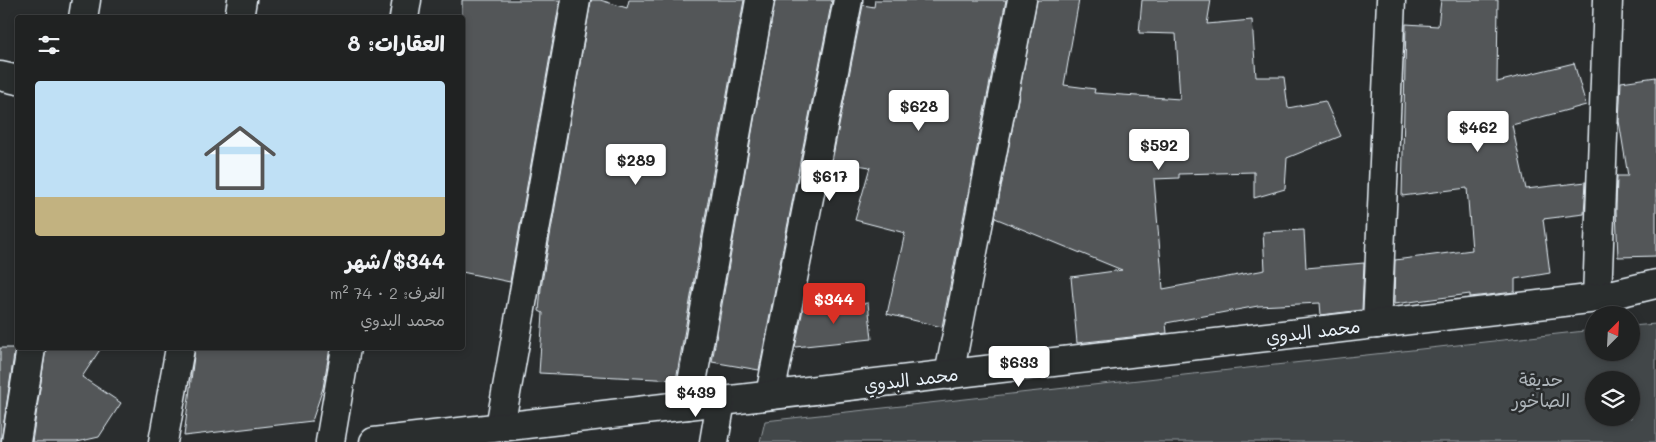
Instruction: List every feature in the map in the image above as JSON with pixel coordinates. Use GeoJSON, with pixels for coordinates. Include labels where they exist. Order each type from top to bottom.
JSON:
{"type":"FeatureCollection","features":[{"type":"Feature","properties":{"kind":"street"},"geometry":{"type":"LineString","coordinates":[[84,15],[86,0]]}},
{"type":"Feature","properties":{"kind":"street"},"geometry":{"type":"LineString","coordinates":[[240,15],[242,0]]}},
{"type":"Feature","properties":{"kind":"street"},"geometry":{"type":"LineString","coordinates":[[404,15],[407,0]]}},
{"type":"Feature","properties":{"kind":"street"},"geometry":{"type":"LineString","coordinates":[[500,427],[576,0]]}},
{"type":"Feature","properties":{"kind":"street"},"geometry":{"type":"LineString","coordinates":[[688,405],[760,0]]}},
{"type":"Feature","properties":{"kind":"street"},"geometry":{"type":"LineString","coordinates":[[770,395],[848,0]]}},
{"type":"Feature","properties":{"kind":"street"},"geometry":{"type":"LineString","coordinates":[[949,375],[1022,0]]}},
{"type":"Feature","properties":{"kind":"street"},"geometry":{"type":"LineString","coordinates":[[1377,324],[1391,0]]}},
{"type":"Feature","properties":{"kind":"street"},"geometry":{"type":"LineString","coordinates":[[1597,298],[1608,0]]}},
{"type":"Feature","properties":{"kind":"street"},"geometry":{"type":"LineString","coordinates":[[0,76],[15,79]]}},
{"type":"Feature","properties":{"kind":"street","name":"محمد البدوي"},"geometry":{"type":"LineString","coordinates":[[374,442],[1597,298],[1656,284]]}},
{"type":"Feature","properties":{"kind":"street"},"geometry":{"type":"LineString","coordinates":[[16,442],[31,350]]}},
{"type":"Feature","properties":{"kind":"street"},"geometry":{"type":"LineString","coordinates":[[163,442],[180,350]]}},
{"type":"Feature","properties":{"kind":"street"},"geometry":{"type":"LineString","coordinates":[[330,442],[346,350]]}},
{"type":"Feature","properties":{"kind":"street"},"geometry":{"type":"LineString","coordinates":[[714,442],[720,401]]}},
{"type":"Feature","properties":{"kind":"green space","name":"حديقة الصاخور"},"geometry":{"type":"Polygon","coordinates":[[[1656,324],[1656,442],[760,442],[765,421],[1585,331],[1585,361],[1640,361],[1640,325],[1656,324]]]}},
{"type":"Feature","properties":{"kind":"building"},"geometry":{"type":"Polygon","coordinates":[[[462,0],[560,0],[510,282],[465,273],[465,15],[462,15],[462,0]]]}},
{"type":"Feature","properties":{"kind":"building"},"geometry":{"type":"Polygon","coordinates":[[[591,0],[600,0],[627,8],[629,0],[744,0],[676,380],[539,373],[543,313],[539,311],[541,288],[591,0]]]}},
{"type":"Feature","properties":{"kind":"building"},"geometry":{"type":"Polygon","coordinates":[[[775,0],[832,0],[759,370],[712,362],[775,0]]]}},
{"type":"Feature","properties":{"kind":"building"},"geometry":{"type":"Polygon","coordinates":[[[875,0],[1006,0],[942,327],[887,314],[905,233],[855,220],[870,167],[832,161],[863,5],[874,7],[875,0]]]}},
{"type":"Feature","properties":{"kind":"building"},"geometry":{"type":"Polygon","coordinates":[[[1037,0],[1079,0],[1064,85],[1095,89],[1094,93],[1180,99],[1176,34],[1139,33],[1142,0],[1211,0],[1207,24],[1252,20],[1256,77],[1284,77],[1288,108],[1325,101],[1341,136],[1287,158],[1285,189],[1254,198],[1254,172],[1179,174],[1179,178],[1154,179],[1163,289],[1265,270],[1263,232],[1304,230],[1306,268],[1364,263],[1362,310],[1321,315],[1320,303],[1258,306],[1166,323],[1167,333],[1077,343],[1071,277],[1122,270],[995,218],[1037,0]]]}},
{"type":"Feature","properties":{"kind":"building"},"geometry":{"type":"Polygon","coordinates":[[[1441,0],[1498,0],[1497,82],[1574,63],[1586,105],[1512,125],[1526,189],[1586,182],[1584,214],[1543,219],[1550,273],[1515,279],[1515,292],[1470,297],[1470,294],[1394,304],[1395,260],[1472,250],[1467,188],[1402,196],[1406,24],[1438,26],[1441,0]]]}},
{"type":"Feature","properties":{"kind":"building"},"geometry":{"type":"Polygon","coordinates":[[[1656,77],[1656,256],[1618,257],[1617,176],[1628,176],[1619,121],[1621,82],[1656,77]]]}},
{"type":"Feature","properties":{"kind":"building"},"geometry":{"type":"Polygon","coordinates":[[[868,303],[872,339],[795,347],[803,309],[868,303]]]}},
{"type":"Feature","properties":{"kind":"building"},"geometry":{"type":"Polygon","coordinates":[[[0,348],[15,348],[1,442],[0,442],[0,348]]]}},
{"type":"Feature","properties":{"kind":"building"},"geometry":{"type":"Polygon","coordinates":[[[46,350],[100,350],[82,377],[121,403],[99,437],[77,442],[32,442],[46,350]]]}},
{"type":"Feature","properties":{"kind":"building"},"geometry":{"type":"Polygon","coordinates":[[[195,350],[330,350],[323,388],[312,421],[184,436],[195,350]]]}}]}
